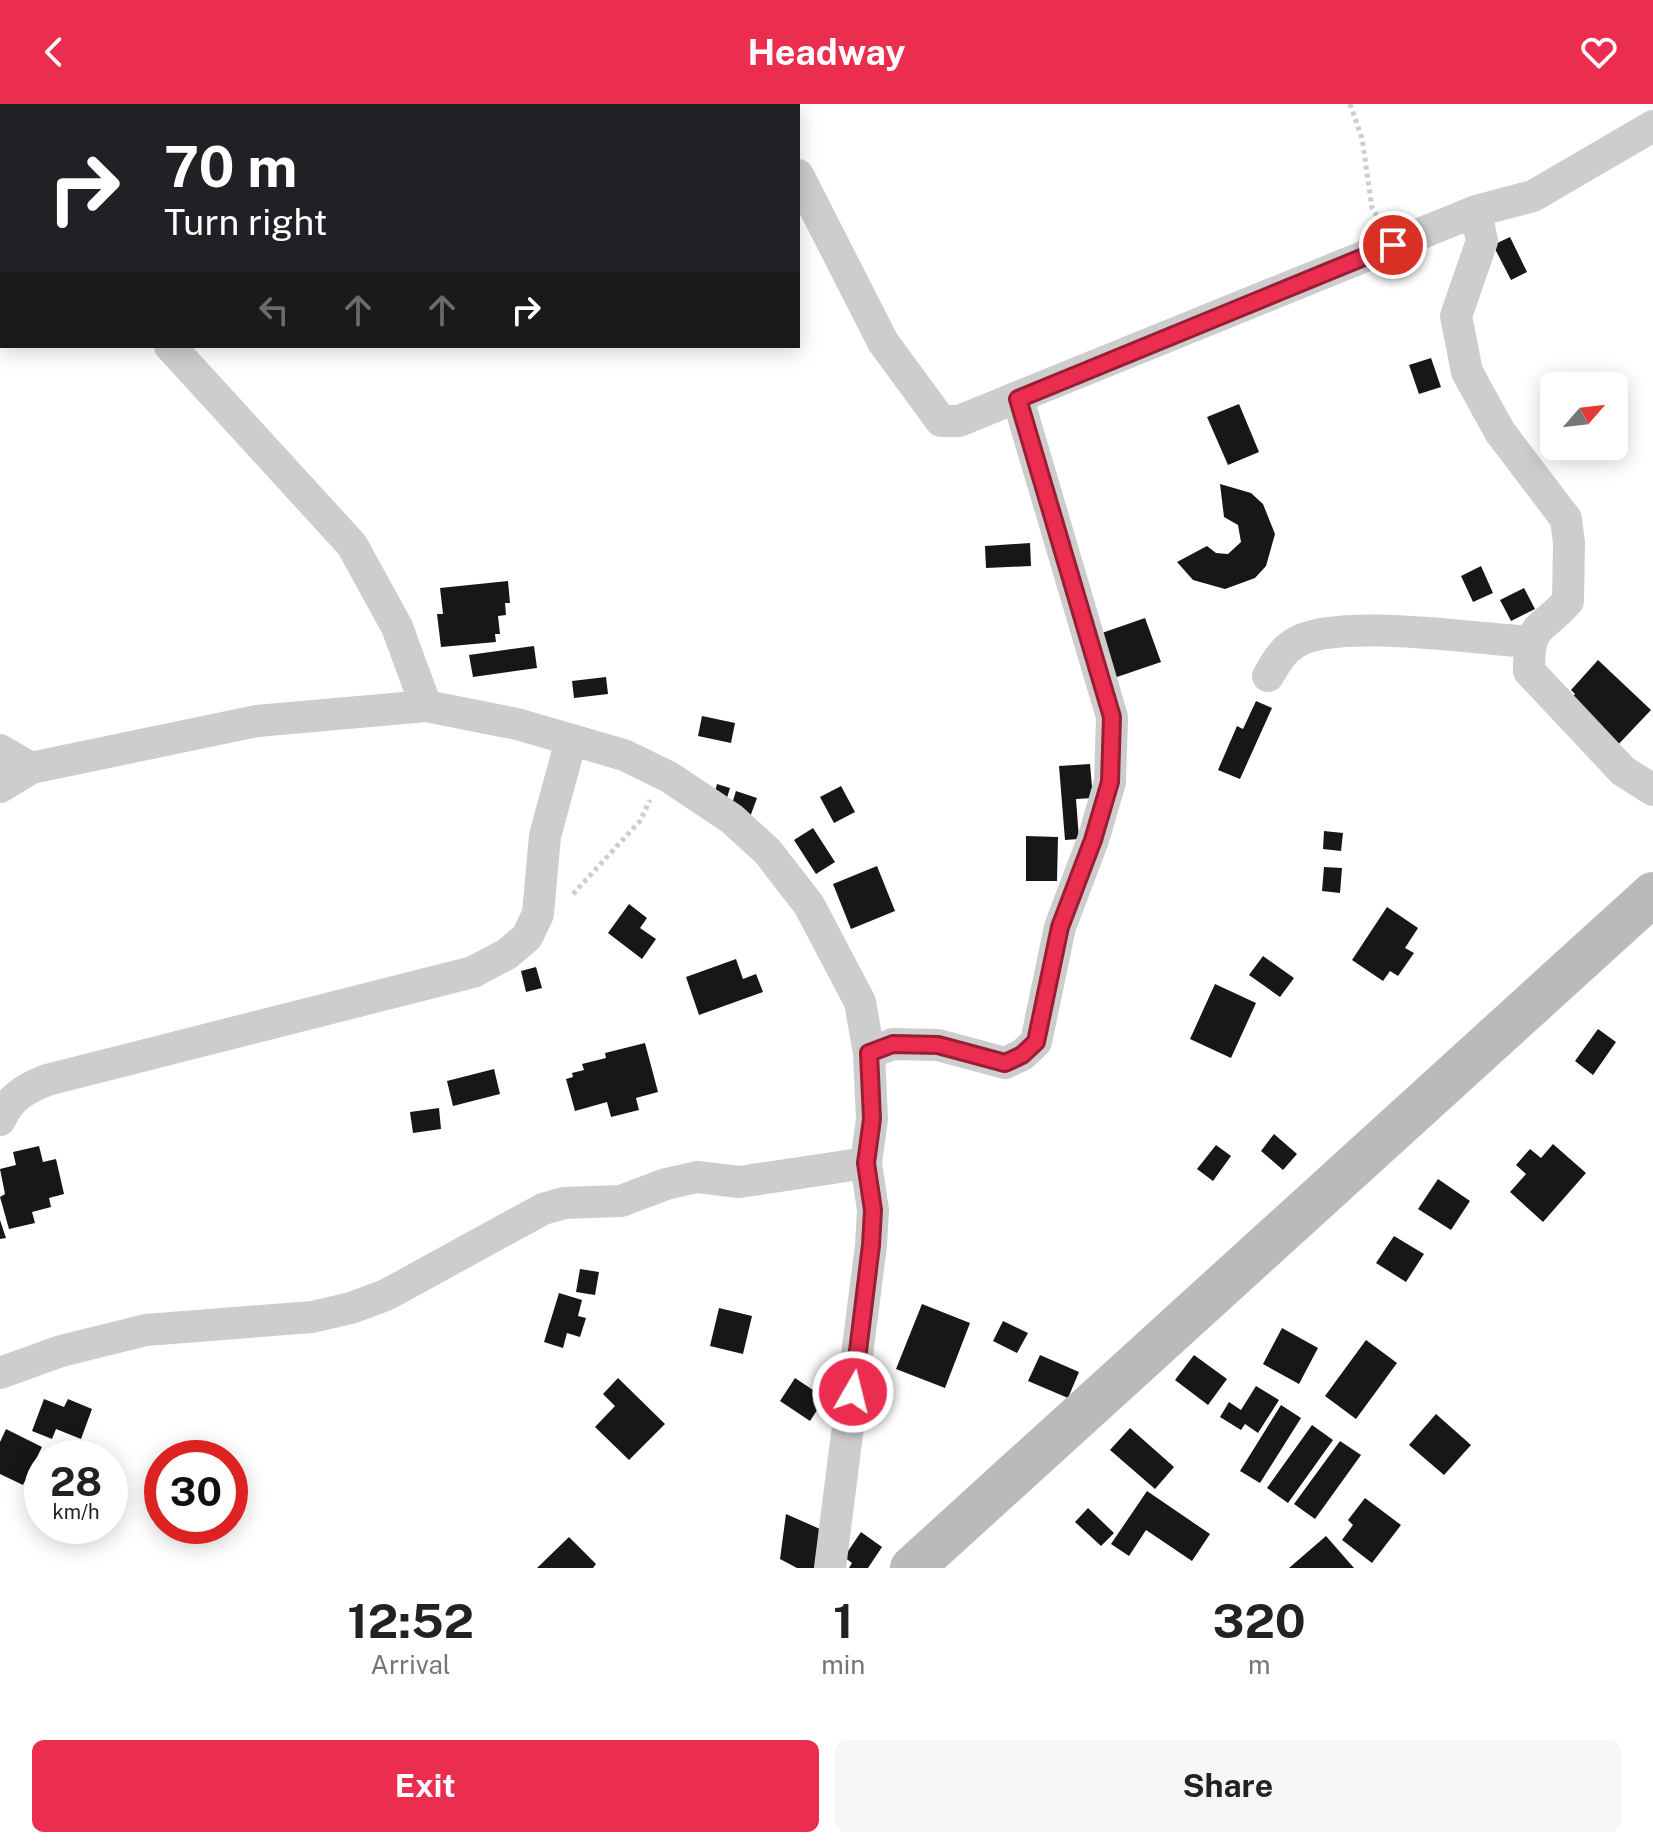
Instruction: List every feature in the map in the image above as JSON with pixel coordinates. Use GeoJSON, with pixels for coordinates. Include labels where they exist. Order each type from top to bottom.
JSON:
{"type":"FeatureCollection","features":[{"type":"Feature","properties":{"kind":"street"},"geometry":{"type":"LineString","coordinates":[[800,179],[883,342],[941,421],[959,421],[1476,211],[1533,196],[1653,126]]}},
{"type":"Feature","properties":{"kind":"street"},"geometry":{"type":"LineString","coordinates":[[1476,211],[1482,241],[1456,316],[1467,372],[1500,432],[1566,519],[1569,543],[1568,601],[1555,616],[1537,625],[1529,642],[1529,671],[1623,771],[1653,790]]}},
{"type":"Feature","properties":{"kind":"street"},"geometry":{"type":"LineString","coordinates":[[172,348],[352,545],[397,627],[426,706]]}},
{"type":"Feature","properties":{"kind":"street"},"geometry":{"type":"LineString","coordinates":[[869,1053],[893,1044],[938,1045],[1005,1063],[1022,1055],[1036,1042],[1060,927],[1093,840],[1110,782],[1112,717],[1018,399]]}},
{"type":"Feature","properties":{"kind":"street"},"geometry":{"type":"LineString","coordinates":[[1268,676],[1280,656],[1295,642],[1320,633],[1418,634],[1529,642]]}},
{"type":"Feature","properties":{"kind":"street"},"geometry":{"type":"LineString","coordinates":[[0,787],[31,768],[257,721],[426,706],[517,724],[624,755],[669,777],[732,819],[809,905],[860,1002],[869,1053],[872,1119],[866,1163],[873,1210],[871,1245],[830,1568]]}},
{"type":"Feature","properties":{"kind":"street"},"geometry":{"type":"LineString","coordinates":[[0,1120],[8,1102],[28,1087],[47,1080],[473,972],[507,954],[527,937],[538,914],[545,836],[571,740]]}},
{"type":"Feature","properties":{"kind":"street"},"geometry":{"type":"LineString","coordinates":[[0,750],[31,768]]}},
{"type":"Feature","properties":{"kind":"street"},"geometry":{"type":"LineString","coordinates":[[912,1568],[1653,894]]}},
{"type":"Feature","properties":{"kind":"street"},"geometry":{"type":"LineString","coordinates":[[0,1373],[61,1351],[146,1330],[312,1317],[351,1308],[386,1295],[543,1209],[564,1203],[590,1205],[621,1201],[666,1184],[697,1177],[739,1182],[866,1163]]}},
{"type":"Feature","properties":{"kind":"path"},"geometry":{"type":"LineString","coordinates":[[1350,104],[1362,138],[1372,208],[1393,245]]}},
{"type":"Feature","properties":{"kind":"path"},"geometry":{"type":"LineString","coordinates":[[538,914],[567,900],[585,882],[640,821],[648,802],[669,777]]}},
{"type":"Feature","properties":{"kind":"building"},"geometry":{"type":"Polygon","coordinates":[[[1510,237],[1527,272],[1511,280],[1493,245],[1510,237]]]}},
{"type":"Feature","properties":{"kind":"building"},"geometry":{"type":"Polygon","coordinates":[[[1431,358],[1441,387],[1419,394],[1409,365],[1431,358]]]}},
{"type":"Feature","properties":{"kind":"building"},"geometry":{"type":"Polygon","coordinates":[[[1239,404],[1259,452],[1228,465],[1207,417],[1239,404]]]}},
{"type":"Feature","properties":{"kind":"building"},"geometry":{"type":"Polygon","coordinates":[[[1220,484],[1251,493],[1263,504],[1275,534],[1266,566],[1255,578],[1225,589],[1193,580],[1177,562],[1207,546],[1216,553],[1228,554],[1241,542],[1238,525],[1224,517],[1220,484]]]}},
{"type":"Feature","properties":{"kind":"building"},"geometry":{"type":"Polygon","coordinates":[[[1030,543],[1031,566],[986,568],[985,546],[1030,543]]]}},
{"type":"Feature","properties":{"kind":"building"},"geometry":{"type":"Polygon","coordinates":[[[1481,566],[1493,593],[1473,602],[1461,576],[1481,566]]]}},
{"type":"Feature","properties":{"kind":"building"},"geometry":{"type":"Polygon","coordinates":[[[508,581],[510,603],[505,603],[506,615],[498,616],[500,634],[495,634],[496,642],[441,647],[437,614],[443,614],[440,588],[508,581]]]}},
{"type":"Feature","properties":{"kind":"building"},"geometry":{"type":"Polygon","coordinates":[[[1524,588],[1535,609],[1511,621],[1500,600],[1524,588]]]}},
{"type":"Feature","properties":{"kind":"building"},"geometry":{"type":"Polygon","coordinates":[[[1145,618],[1161,662],[1114,678],[1099,634],[1145,618]]]}},
{"type":"Feature","properties":{"kind":"building"},"geometry":{"type":"Polygon","coordinates":[[[534,646],[537,668],[473,677],[469,655],[534,646]]]}},
{"type":"Feature","properties":{"kind":"building"},"geometry":{"type":"Polygon","coordinates":[[[1598,660],[1651,710],[1614,749],[1570,700],[1575,694],[1571,690],[1598,660]]]}},
{"type":"Feature","properties":{"kind":"building"},"geometry":{"type":"Polygon","coordinates":[[[606,677],[608,694],[574,698],[572,681],[606,677]]]}},
{"type":"Feature","properties":{"kind":"building"},"geometry":{"type":"Polygon","coordinates":[[[1256,701],[1272,708],[1240,779],[1218,770],[1237,726],[1243,729],[1256,701]]]}},
{"type":"Feature","properties":{"kind":"building"},"geometry":{"type":"Polygon","coordinates":[[[702,716],[735,723],[731,743],[698,736],[702,716]]]}},
{"type":"Feature","properties":{"kind":"building"},"geometry":{"type":"Polygon","coordinates":[[[1090,764],[1093,798],[1076,799],[1079,839],[1065,840],[1059,766],[1090,764]]]}},
{"type":"Feature","properties":{"kind":"building"},"geometry":{"type":"Polygon","coordinates":[[[717,784],[730,788],[724,808],[712,804],[717,784]]]}},
{"type":"Feature","properties":{"kind":"building"},"geometry":{"type":"Polygon","coordinates":[[[841,786],[855,812],[834,823],[820,797],[841,786]]]}},
{"type":"Feature","properties":{"kind":"building"},"geometry":{"type":"Polygon","coordinates":[[[736,791],[757,798],[750,817],[730,810],[736,791]]]}},
{"type":"Feature","properties":{"kind":"building"},"geometry":{"type":"Polygon","coordinates":[[[813,828],[835,862],[816,874],[794,840],[813,828]]]}},
{"type":"Feature","properties":{"kind":"building"},"geometry":{"type":"Polygon","coordinates":[[[1324,831],[1343,833],[1341,851],[1323,849],[1324,831]]]}},
{"type":"Feature","properties":{"kind":"building"},"geometry":{"type":"Polygon","coordinates":[[[1026,836],[1058,837],[1057,881],[1026,881],[1026,836]]]}},
{"type":"Feature","properties":{"kind":"building"},"geometry":{"type":"Polygon","coordinates":[[[877,866],[895,911],[851,929],[833,884],[877,866]]]}},
{"type":"Feature","properties":{"kind":"building"},"geometry":{"type":"Polygon","coordinates":[[[1324,867],[1342,868],[1340,893],[1322,891],[1324,867]]]}},
{"type":"Feature","properties":{"kind":"building"},"geometry":{"type":"Polygon","coordinates":[[[629,904],[647,918],[640,928],[656,939],[642,959],[608,933],[629,904]]]}},
{"type":"Feature","properties":{"kind":"building"},"geometry":{"type":"Polygon","coordinates":[[[1387,907],[1418,928],[1405,948],[1414,953],[1398,976],[1390,971],[1383,981],[1352,960],[1387,907]]]}},
{"type":"Feature","properties":{"kind":"building"},"geometry":{"type":"Polygon","coordinates":[[[1263,956],[1294,978],[1280,997],[1249,975],[1263,956]]]}},
{"type":"Feature","properties":{"kind":"building"},"geometry":{"type":"Polygon","coordinates":[[[736,959],[743,979],[756,974],[763,992],[699,1015],[686,977],[736,959]]]}},
{"type":"Feature","properties":{"kind":"building"},"geometry":{"type":"Polygon","coordinates":[[[536,967],[542,988],[526,992],[521,971],[536,967]]]}},
{"type":"Feature","properties":{"kind":"building"},"geometry":{"type":"Polygon","coordinates":[[[1215,984],[1256,1003],[1231,1058],[1190,1039],[1215,984]]]}},
{"type":"Feature","properties":{"kind":"building"},"geometry":{"type":"Polygon","coordinates":[[[1598,1029],[1616,1042],[1593,1075],[1575,1061],[1598,1029]]]}},
{"type":"Feature","properties":{"kind":"building"},"geometry":{"type":"Polygon","coordinates":[[[645,1043],[658,1092],[636,1098],[639,1110],[611,1117],[607,1102],[575,1111],[566,1079],[573,1077],[572,1073],[584,1070],[582,1064],[606,1058],[605,1053],[645,1043]]]}},
{"type":"Feature","properties":{"kind":"building"},"geometry":{"type":"Polygon","coordinates":[[[494,1069],[500,1094],[453,1106],[447,1081],[494,1069]]]}},
{"type":"Feature","properties":{"kind":"building"},"geometry":{"type":"Polygon","coordinates":[[[439,1108],[441,1129],[413,1133],[410,1112],[439,1108]]]}},
{"type":"Feature","properties":{"kind":"building"},"geometry":{"type":"Polygon","coordinates":[[[1274,1134],[1297,1154],[1283,1170],[1261,1151],[1274,1134]]]}},
{"type":"Feature","properties":{"kind":"building"},"geometry":{"type":"Polygon","coordinates":[[[1553,1144],[1586,1173],[1543,1222],[1510,1192],[1526,1174],[1516,1165],[1530,1149],[1541,1158],[1553,1144]]]}},
{"type":"Feature","properties":{"kind":"building"},"geometry":{"type":"Polygon","coordinates":[[[1216,1145],[1231,1156],[1213,1181],[1197,1169],[1216,1145]]]}},
{"type":"Feature","properties":{"kind":"building"},"geometry":{"type":"Polygon","coordinates":[[[39,1146],[43,1162],[56,1159],[64,1194],[49,1198],[51,1207],[32,1212],[35,1223],[9,1229],[0,1197],[5,1194],[0,1169],[16,1165],[13,1152],[39,1146]]]}},
{"type":"Feature","properties":{"kind":"building"},"geometry":{"type":"Polygon","coordinates":[[[1438,1179],[1470,1201],[1451,1230],[1418,1209],[1438,1179]]]}},
{"type":"Feature","properties":{"kind":"building"},"geometry":{"type":"Polygon","coordinates":[[[0,1220],[6,1238],[0,1239],[0,1220]]]}},
{"type":"Feature","properties":{"kind":"building"},"geometry":{"type":"Polygon","coordinates":[[[1394,1236],[1424,1254],[1406,1282],[1376,1263],[1394,1236]]]}},
{"type":"Feature","properties":{"kind":"building"},"geometry":{"type":"Polygon","coordinates":[[[580,1269],[599,1272],[595,1295],[576,1292],[580,1269]]]}},
{"type":"Feature","properties":{"kind":"building"},"geometry":{"type":"Polygon","coordinates":[[[559,1293],[582,1300],[578,1316],[586,1318],[580,1337],[567,1333],[563,1348],[544,1342],[559,1293]]]}},
{"type":"Feature","properties":{"kind":"building"},"geometry":{"type":"Polygon","coordinates":[[[922,1304],[970,1323],[945,1388],[896,1369],[922,1304]]]}},
{"type":"Feature","properties":{"kind":"building"},"geometry":{"type":"Polygon","coordinates":[[[719,1308],[752,1316],[743,1354],[710,1346],[719,1308]]]}},
{"type":"Feature","properties":{"kind":"building"},"geometry":{"type":"Polygon","coordinates":[[[1003,1321],[1028,1333],[1017,1353],[993,1341],[1003,1321]]]}},
{"type":"Feature","properties":{"kind":"building"},"geometry":{"type":"Polygon","coordinates":[[[1282,1328],[1318,1348],[1299,1384],[1263,1364],[1282,1328]]]}},
{"type":"Feature","properties":{"kind":"building"},"geometry":{"type":"Polygon","coordinates":[[[1366,1340],[1397,1363],[1356,1419],[1325,1396],[1366,1340]]]}},
{"type":"Feature","properties":{"kind":"building"},"geometry":{"type":"Polygon","coordinates":[[[1040,1355],[1079,1372],[1068,1398],[1028,1381],[1040,1355]]]}},
{"type":"Feature","properties":{"kind":"building"},"geometry":{"type":"Polygon","coordinates":[[[1194,1355],[1227,1379],[1208,1405],[1175,1380],[1194,1355]]]}},
{"type":"Feature","properties":{"kind":"building"},"geometry":{"type":"Polygon","coordinates":[[[618,1378],[665,1424],[629,1460],[595,1427],[615,1406],[603,1394],[618,1378]]]}},
{"type":"Feature","properties":{"kind":"building"},"geometry":{"type":"Polygon","coordinates":[[[795,1378],[825,1398],[810,1421],[780,1401],[795,1378]]]}},
{"type":"Feature","properties":{"kind":"building"},"geometry":{"type":"Polygon","coordinates":[[[1256,1386],[1279,1400],[1258,1433],[1245,1424],[1241,1430],[1220,1417],[1229,1402],[1241,1410],[1256,1386]]]}},
{"type":"Feature","properties":{"kind":"building"},"geometry":{"type":"Polygon","coordinates":[[[44,1399],[64,1407],[68,1399],[92,1409],[81,1439],[56,1429],[52,1439],[32,1431],[44,1399]]]}},
{"type":"Feature","properties":{"kind":"building"},"geometry":{"type":"Polygon","coordinates":[[[1281,1405],[1301,1418],[1260,1483],[1240,1471],[1281,1405]]]}},
{"type":"Feature","properties":{"kind":"building"},"geometry":{"type":"Polygon","coordinates":[[[1436,1414],[1471,1445],[1444,1475],[1409,1445],[1436,1414]]]}},
{"type":"Feature","properties":{"kind":"building"},"geometry":{"type":"Polygon","coordinates":[[[1312,1425],[1333,1440],[1288,1503],[1267,1488],[1312,1425]]]}},
{"type":"Feature","properties":{"kind":"building"},"geometry":{"type":"Polygon","coordinates":[[[1130,1428],[1174,1467],[1155,1489],[1110,1450],[1130,1428]]]}},
{"type":"Feature","properties":{"kind":"building"},"geometry":{"type":"Polygon","coordinates":[[[6,1429],[28,1440],[24,1440],[23,1485],[0,1474],[0,1442],[6,1429]]]}},
{"type":"Feature","properties":{"kind":"building"},"geometry":{"type":"Polygon","coordinates":[[[1340,1441],[1361,1455],[1315,1519],[1294,1504],[1340,1441]]]}},
{"type":"Feature","properties":{"kind":"building"},"geometry":{"type":"Polygon","coordinates":[[[1147,1491],[1210,1534],[1192,1561],[1146,1530],[1129,1556],[1111,1544],[1147,1491]]]}},
{"type":"Feature","properties":{"kind":"building"},"geometry":{"type":"Polygon","coordinates":[[[1365,1498],[1401,1525],[1372,1563],[1342,1540],[1353,1525],[1348,1520],[1365,1498]]]}},
{"type":"Feature","properties":{"kind":"building"},"geometry":{"type":"Polygon","coordinates":[[[1088,1508],[1114,1533],[1101,1546],[1075,1522],[1088,1508]]]}},
{"type":"Feature","properties":{"kind":"building"},"geometry":{"type":"Polygon","coordinates":[[[786,1514],[820,1529],[816,1568],[797,1568],[780,1559],[786,1514]]]}},
{"type":"Feature","properties":{"kind":"building"},"geometry":{"type":"Polygon","coordinates":[[[861,1532],[882,1547],[868,1568],[849,1568],[852,1563],[844,1557],[861,1532]]]}},
{"type":"Feature","properties":{"kind":"building"},"geometry":{"type":"Polygon","coordinates":[[[1326,1536],[1354,1568],[1289,1568],[1326,1536]]]}},
{"type":"Feature","properties":{"kind":"building"},"geometry":{"type":"Polygon","coordinates":[[[569,1537],[596,1564],[593,1568],[537,1568],[569,1537]]]}},
{"type":"Feature","properties":{"kind":"route"},"geometry":{"type":"LineString","coordinates":[[853,1392],[873,1210],[866,1163],[872,1119],[869,1053],[893,1044],[938,1045],[1005,1063],[1022,1055],[1036,1042],[1060,927],[1093,840],[1110,782],[1112,717],[1018,399],[1393,245]]}}]}
